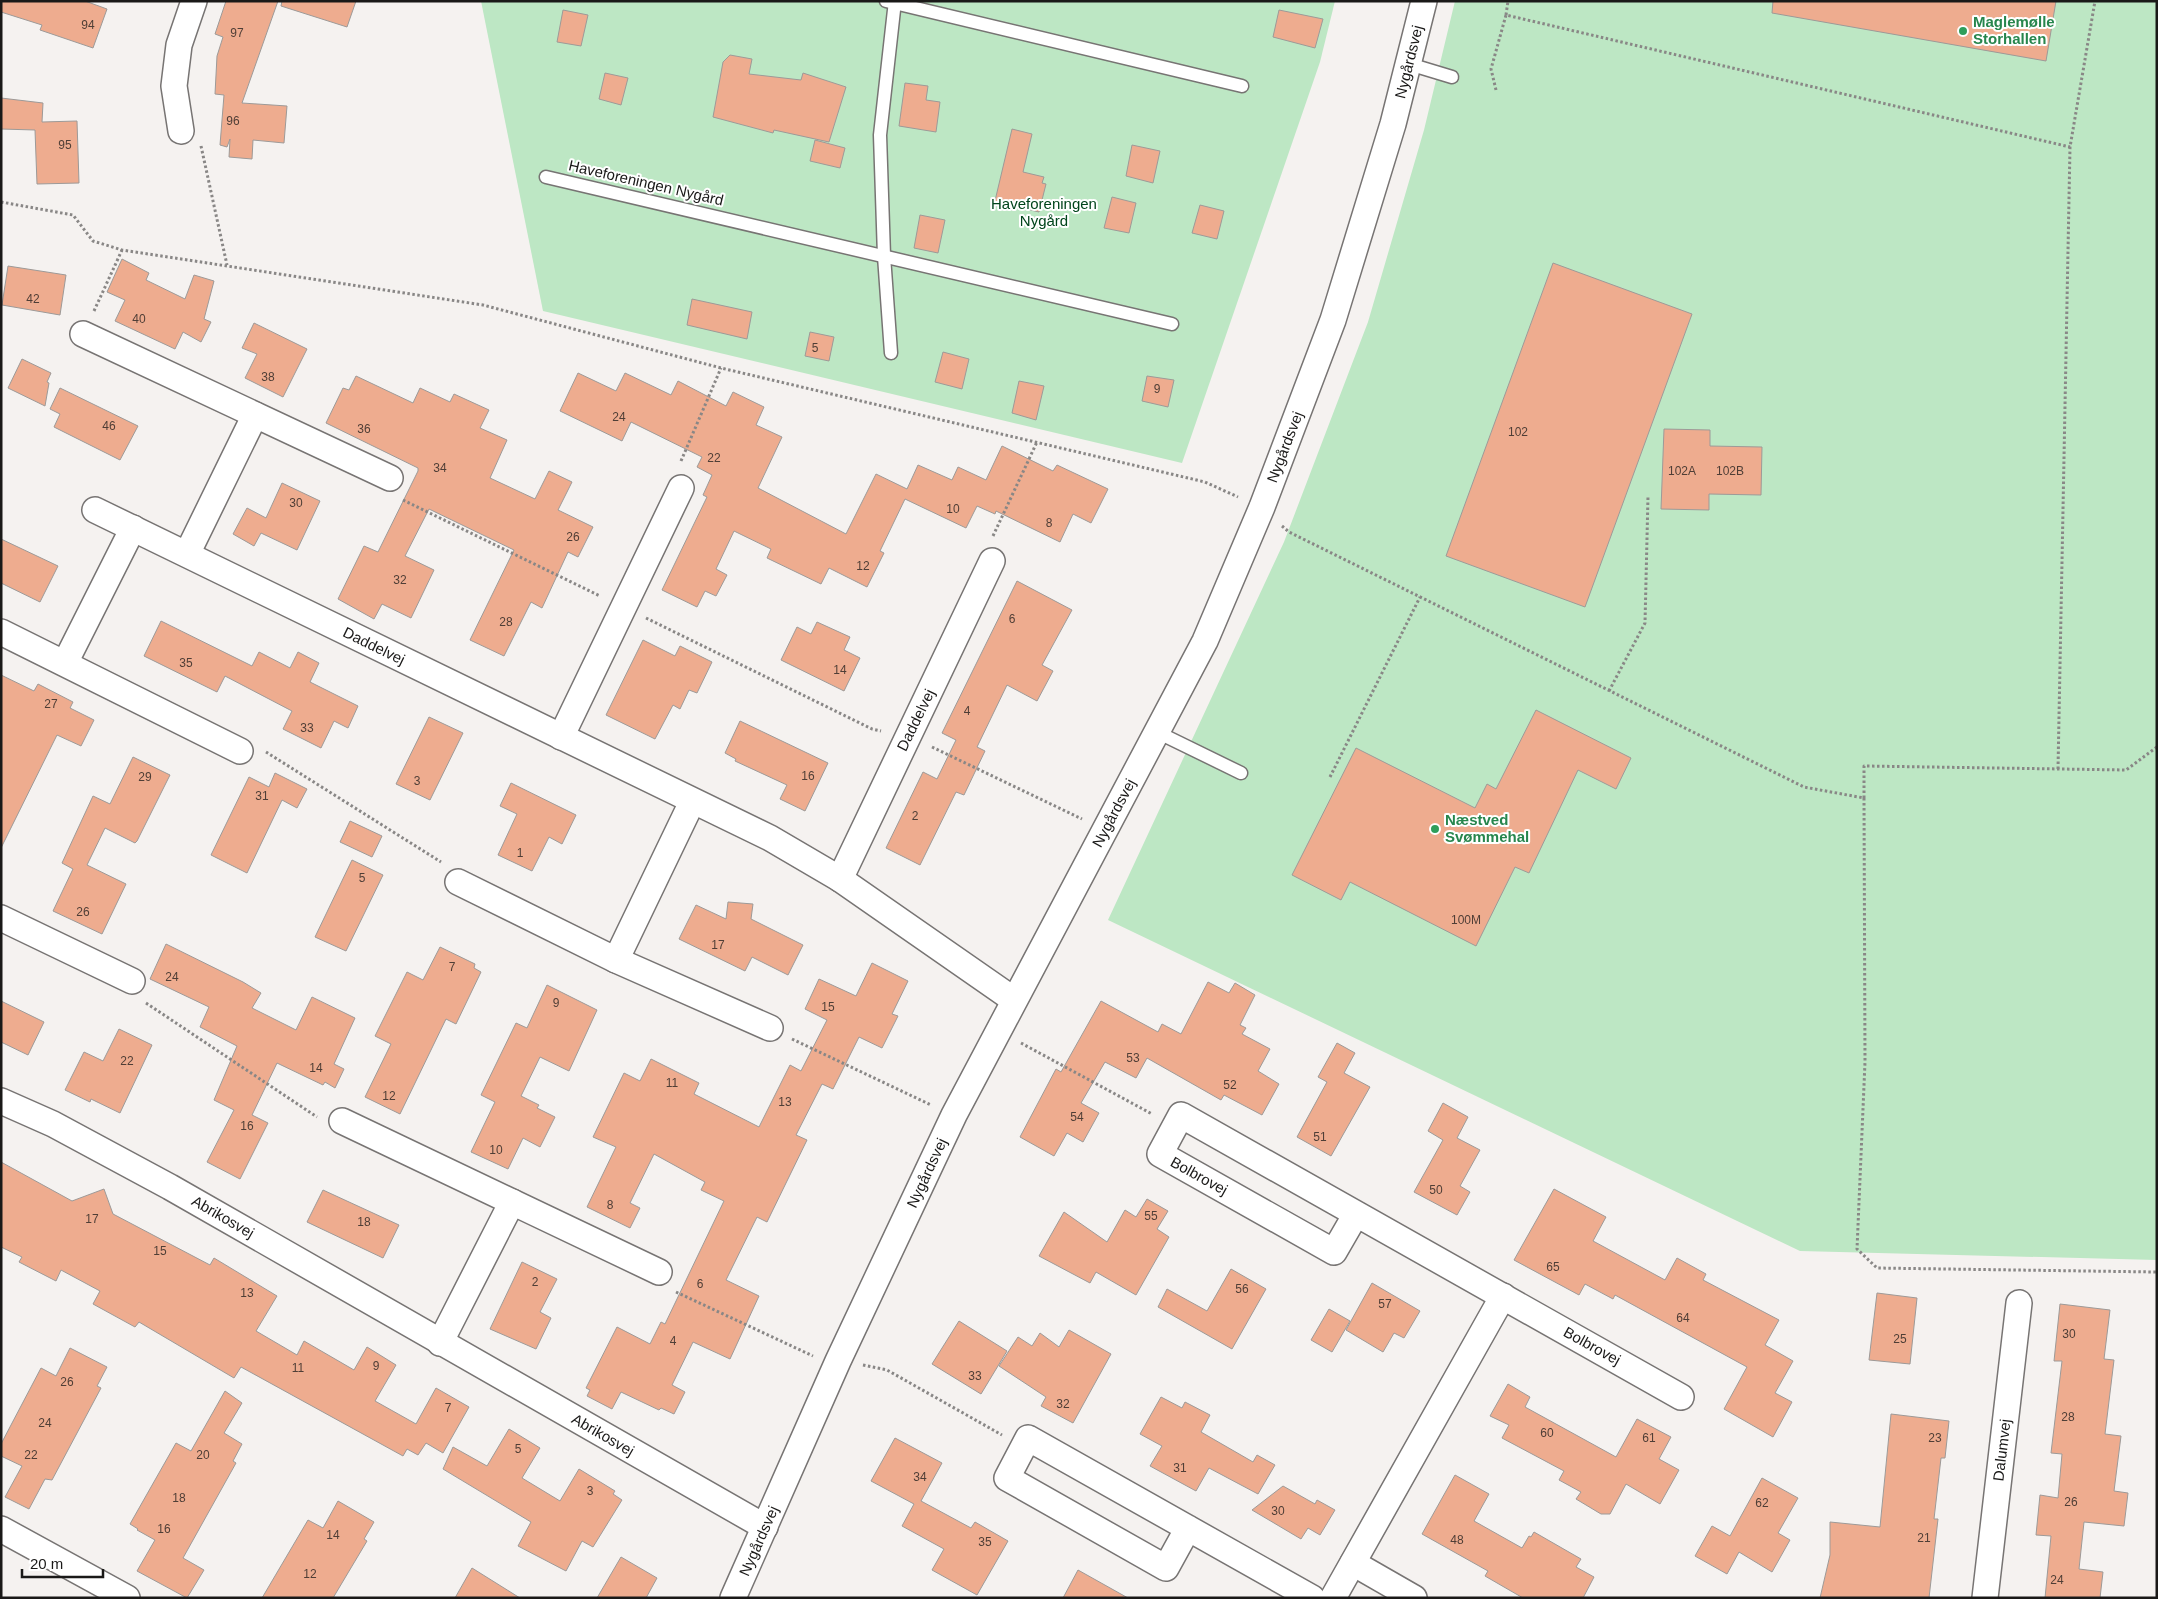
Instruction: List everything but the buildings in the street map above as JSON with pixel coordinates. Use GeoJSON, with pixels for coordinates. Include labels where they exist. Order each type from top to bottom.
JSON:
{"type":"FeatureCollection","features":[{"type":"Feature","properties":{"kind":"street"},"geometry":{"type":"LineString","coordinates":[[181,130],[174,86],[179,45],[194,1]]}},
{"type":"Feature","properties":{"kind":"street","name":"Nygårdsvej"},"geometry":{"type":"LineString","coordinates":[[733,1598],[838,1361],[954,1116],[1209,632],[1262,507],[1326,339],[1394,124],[1424,1]]}},
{"type":"Feature","properties":{"kind":"street"},"geometry":{"type":"LineString","coordinates":[[83,334],[390,478]]}},
{"type":"Feature","properties":{"kind":"street"},"geometry":{"type":"LineString","coordinates":[[187,554],[255,415]]}},
{"type":"Feature","properties":{"kind":"street"},"geometry":{"type":"LineString","coordinates":[[561,737],[681,488]]}},
{"type":"Feature","properties":{"kind":"street","name":"Daddelvej"},"geometry":{"type":"LineString","coordinates":[[95,510],[692,802],[770,838],[840,879],[1014,1000]]}},
{"type":"Feature","properties":{"kind":"street"},"geometry":{"type":"LineString","coordinates":[[66,663],[133,528]]}},
{"type":"Feature","properties":{"kind":"street","name":"Daddelvej"},"geometry":{"type":"LineString","coordinates":[[840,879],[992,561]]}},
{"type":"Feature","properties":{"kind":"street"},"geometry":{"type":"LineString","coordinates":[[1,632],[240,751]]}},
{"type":"Feature","properties":{"kind":"street"},"geometry":{"type":"LineString","coordinates":[[616,960],[692,802]]}},
{"type":"Feature","properties":{"kind":"street"},"geometry":{"type":"LineString","coordinates":[[458,882],[616,960],[770,1028]]}},
{"type":"Feature","properties":{"kind":"street"},"geometry":{"type":"LineString","coordinates":[[1,918],[132,981]]}},
{"type":"Feature","properties":{"kind":"street","name":"Abrikosvej"},"geometry":{"type":"LineString","coordinates":[[1,1101],[52,1124],[170,1187],[765,1528]]}},
{"type":"Feature","properties":{"kind":"street","name":"Bolbrovej"},"geometry":{"type":"LineString","coordinates":[[1356,1214],[1334,1252],[1160,1154],[1181,1115],[1681,1397]]}},
{"type":"Feature","properties":{"kind":"street"},"geometry":{"type":"LineString","coordinates":[[342,1121],[659,1272]]}},
{"type":"Feature","properties":{"kind":"street"},"geometry":{"type":"LineString","coordinates":[[440,1343],[512,1202]]}},
{"type":"Feature","properties":{"kind":"street"},"geometry":{"type":"LineString","coordinates":[[1333,1598],[1503,1296]]}},
{"type":"Feature","properties":{"kind":"street","name":"Dalumvej"},"geometry":{"type":"LineString","coordinates":[[1985,1598],[2019,1303]]}},
{"type":"Feature","properties":{"kind":"street"},"geometry":{"type":"LineString","coordinates":[[1188,1528],[1166,1568],[1006,1478],[1028,1438],[1188,1528],[1312,1598]]}},
{"type":"Feature","properties":{"kind":"street"},"geometry":{"type":"LineString","coordinates":[[1,1529],[127,1598]]}},
{"type":"Feature","properties":{"kind":"street"},"geometry":{"type":"LineString","coordinates":[[1353,1563],[1414,1598]]}},
{"type":"Feature","properties":{"kind":"lane"},"geometry":{"type":"LineString","coordinates":[[891,353],[884,256],[880,135],[892,2],[1242,86]]}},
{"type":"Feature","properties":{"kind":"lane"},"geometry":{"type":"LineString","coordinates":[[1409,64],[1452,77]]}},
{"type":"Feature","properties":{"kind":"lane","name":"Haveforeningen Nygård"},"geometry":{"type":"LineString","coordinates":[[546,176],[1172,324]]}},
{"type":"Feature","properties":{"kind":"lane"},"geometry":{"type":"LineString","coordinates":[[1157,732],[1241,772]]}},
{"type":"Feature","properties":{"kind":"path"},"geometry":{"type":"LineString","coordinates":[[1496,90],[1491,69],[1508,1]]}},
{"type":"Feature","properties":{"kind":"path"},"geometry":{"type":"LineString","coordinates":[[2058,769],[2070,148],[2095,1]]}},
{"type":"Feature","properties":{"kind":"path"},"geometry":{"type":"LineString","coordinates":[[1506,15],[2070,148]]}},
{"type":"Feature","properties":{"kind":"path"},"geometry":{"type":"LineString","coordinates":[[181,130],[198,134],[227,265]]}},
{"type":"Feature","properties":{"kind":"path"},"geometry":{"type":"LineString","coordinates":[[83,334],[122,250]]}},
{"type":"Feature","properties":{"kind":"path"},"geometry":{"type":"LineString","coordinates":[[681,488],[674,478],[721,368]]}},
{"type":"Feature","properties":{"kind":"path"},"geometry":{"type":"LineString","coordinates":[[992,561],[987,548],[1037,442]]}},
{"type":"Feature","properties":{"kind":"path"},"geometry":{"type":"LineString","coordinates":[[390,478],[389,493],[872,729],[908,736],[1105,830]]}},
{"type":"Feature","properties":{"kind":"path"},"geometry":{"type":"LineString","coordinates":[[1609,691],[1645,623],[1648,496]]}},
{"type":"Feature","properties":{"kind":"path"},"geometry":{"type":"LineString","coordinates":[[1330,777],[1420,598]]}},
{"type":"Feature","properties":{"kind":"path"},"geometry":{"type":"LineString","coordinates":[[240,751],[251,742],[454,871],[458,882]]}},
{"type":"Feature","properties":{"kind":"path"},"geometry":{"type":"LineString","coordinates":[[1864,798],[1864,766],[2126,770],[2157,747]]}},
{"type":"Feature","properties":{"kind":"path"},"geometry":{"type":"LineString","coordinates":[[132,981],[134,995],[333,1128],[342,1121]]}},
{"type":"Feature","properties":{"kind":"path"},"geometry":{"type":"LineString","coordinates":[[770,1028],[954,1116]]}},
{"type":"Feature","properties":{"kind":"path"},"geometry":{"type":"LineString","coordinates":[[998,1031],[1175,1126]]}},
{"type":"Feature","properties":{"kind":"green space","name":"Haveforeningen Nygård"},"geometry":{"type":"Polygon","coordinates":[[[481,1],[1335,1],[1320,62],[1182,463],[543,311],[481,1]]]}},
{"type":"Feature","properties":{"kind":"green space"},"geometry":{"type":"Polygon","coordinates":[[[1455,1],[2157,1],[2157,1260],[1800,1251],[1108,920],[1284,542],[1368,322],[1424,130],[1455,1]]]}},
{"type":"Feature","properties":{"kind":"place","name":"Maglemølle Storhallen"},"geometry":{"type":"Point","coordinates":[1963,31]}},
{"type":"Feature","properties":{"kind":"place","name":"Næstved Svømmehal"},"geometry":{"type":"Point","coordinates":[1435,829]}}]}
